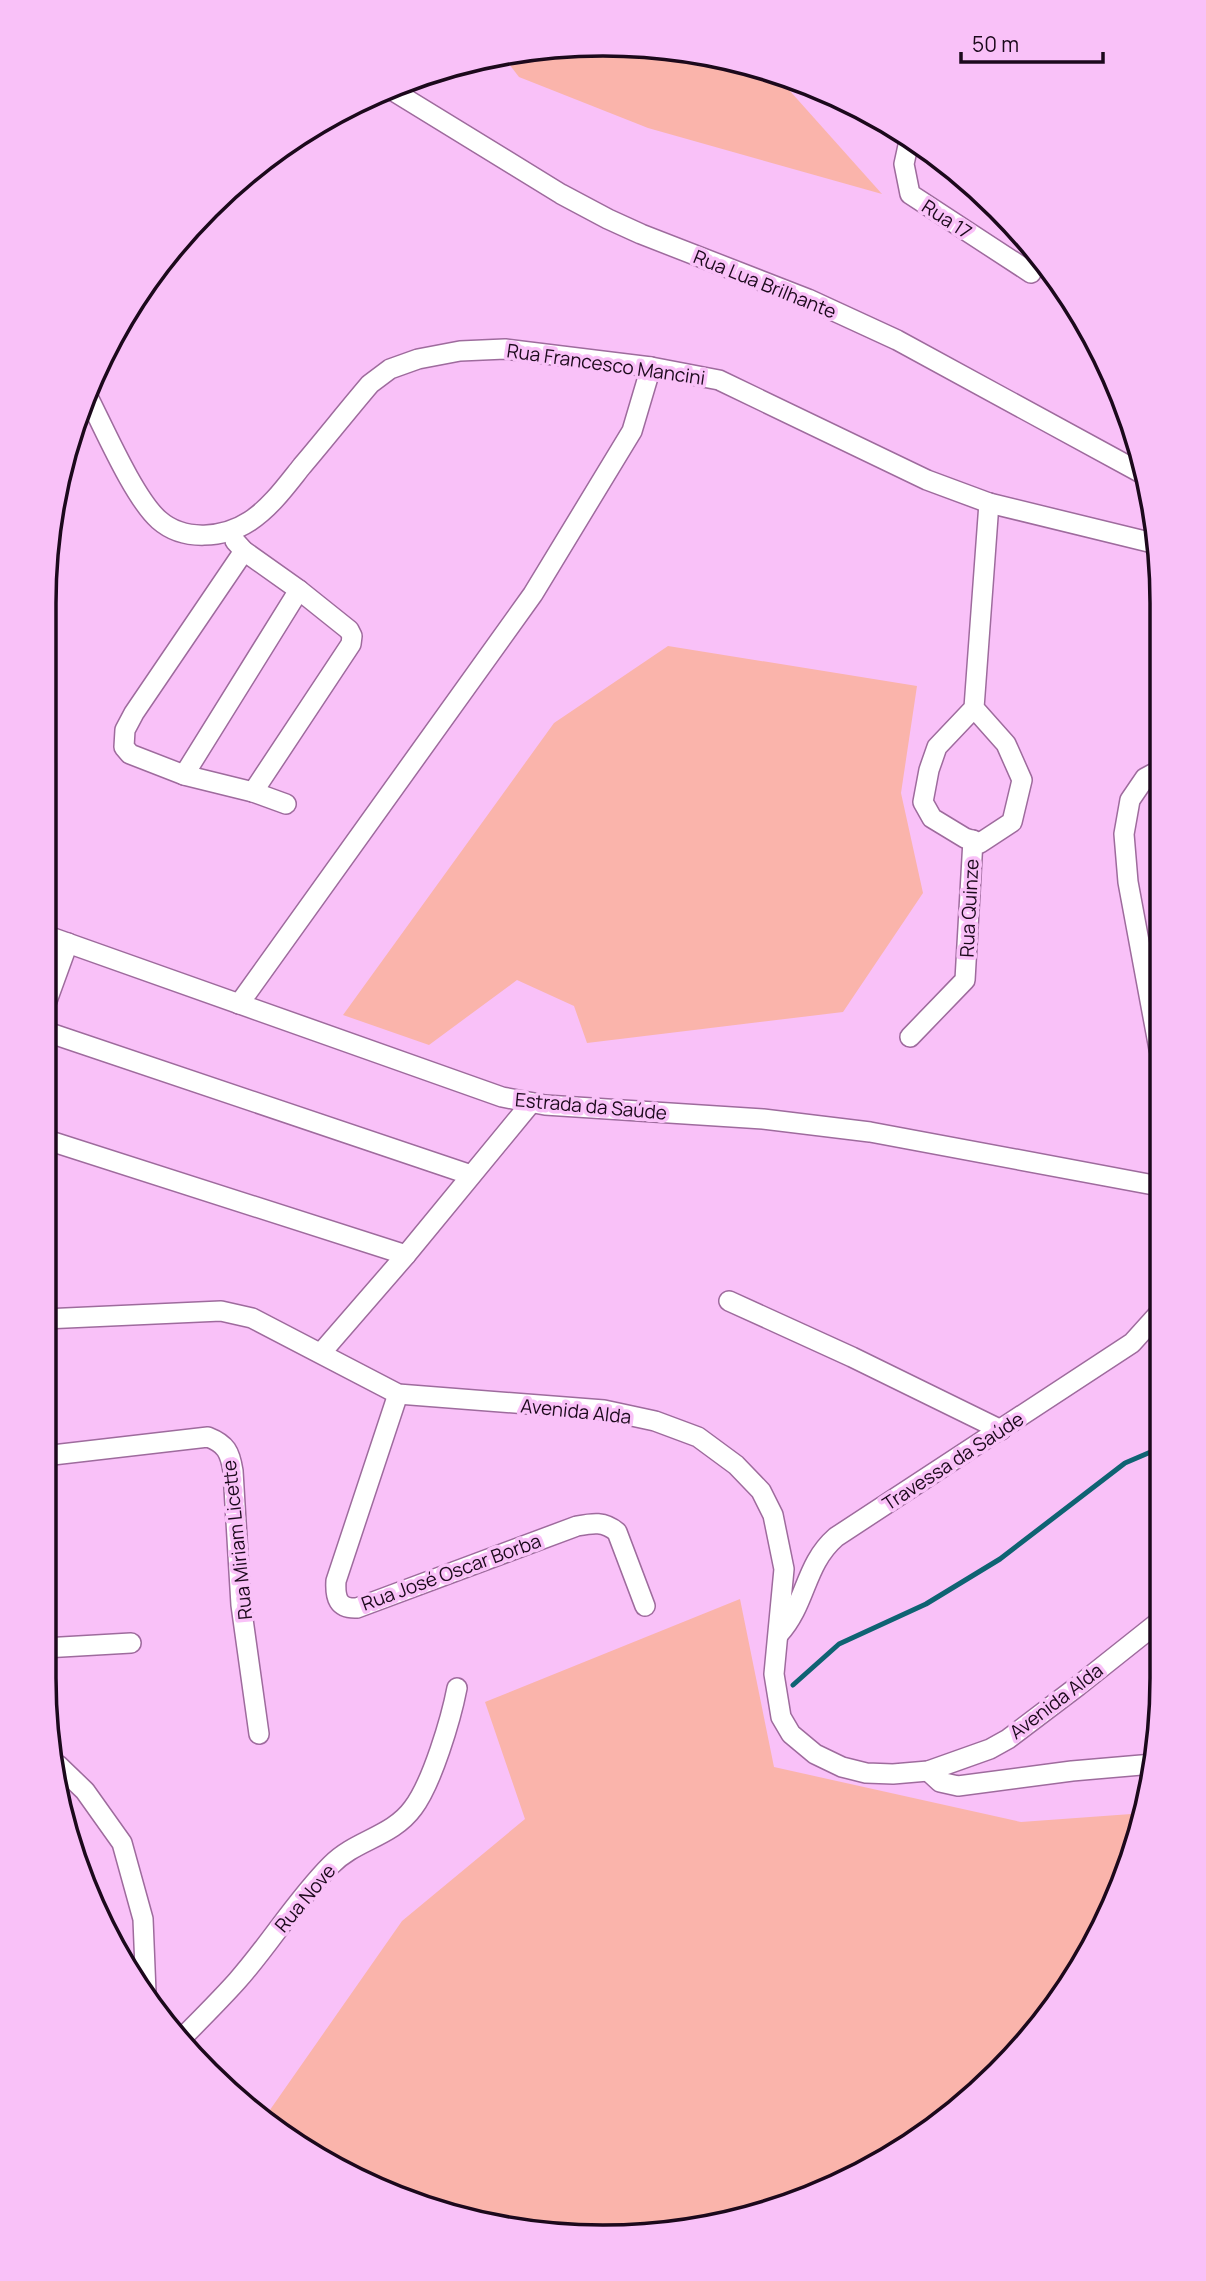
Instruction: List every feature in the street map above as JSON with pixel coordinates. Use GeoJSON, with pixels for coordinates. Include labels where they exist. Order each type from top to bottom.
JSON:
{"type":"FeatureCollection","features":[{"type":"Feature","properties":{"kind":"street","name":"Rua Lua Brilhante"},"geometry":{"type":"LineString","coordinates":[[400,95],[561,194],[608,219],[808,299],[897,340],[1133,468]]}},
{"type":"Feature","properties":{"kind":"street","name":"Rua 17"},"geometry":{"type":"LineString","coordinates":[[907,148],[904,164],[910,194],[1031,273]]}},
{"type":"Feature","properties":{"kind":"street","name":"Rua Francesco Mancini"},"geometry":{"type":"LineString","coordinates":[[228,533],[250,521],[270,504],[370,384],[390,369],[418,359],[460,351],[505,349],[651,367],[719,380],[927,480],[989,503],[1146,541]]}},
{"type":"Feature","properties":{"kind":"street"},"geometry":{"type":"LineString","coordinates":[[239,1004],[533,594],[632,431],[651,367]]}},
{"type":"Feature","properties":{"kind":"street"},"geometry":{"type":"LineString","coordinates":[[93,406],[142,499],[160,521],[180,532],[204,535],[228,533],[244,551],[299,590],[349,630],[352,636],[351,644],[253,792]]}},
{"type":"Feature","properties":{"kind":"street"},"geometry":{"type":"LineString","coordinates":[[974,708],[989,503]]}},
{"type":"Feature","properties":{"kind":"street"},"geometry":{"type":"LineString","coordinates":[[244,551],[125,730],[124,747],[130,754],[184,775],[253,792],[286,804]]}},
{"type":"Feature","properties":{"kind":"street"},"geometry":{"type":"LineString","coordinates":[[184,775],[299,590]]}},
{"type":"Feature","properties":{"kind":"street","name":"Rua Quinze"},"geometry":{"type":"LineString","coordinates":[[974,708],[1006,744],[1022,780],[1012,822],[980,843],[965,838],[932,818],[923,802],[937,747],[974,708]]}},
{"type":"Feature","properties":{"kind":"street"},"geometry":{"type":"LineString","coordinates":[[1150,775],[1145,778],[1130,800],[1124,834],[1128,882],[1150,1001]]}},
{"type":"Feature","properties":{"kind":"street","name":"Rua Quinze"},"geometry":{"type":"LineString","coordinates":[[910,1037],[965,980],[973,840]]}},
{"type":"Feature","properties":{"kind":"street","name":"Estrada da Saúde"},"geometry":{"type":"LineString","coordinates":[[56,938],[502,1097],[531,1102],[762,1119],[870,1132],[1150,1184]]}},
{"type":"Feature","properties":{"kind":"street"},"geometry":{"type":"LineString","coordinates":[[56,976],[68,943]]}},
{"type":"Feature","properties":{"kind":"street"},"geometry":{"type":"LineString","coordinates":[[56,1035],[471,1175]]}},
{"type":"Feature","properties":{"kind":"street"},"geometry":{"type":"LineString","coordinates":[[321,1353],[406,1255],[531,1102]]}},
{"type":"Feature","properties":{"kind":"street"},"geometry":{"type":"LineString","coordinates":[[56,1143],[406,1255]]}},
{"type":"Feature","properties":{"kind":"street"},"geometry":{"type":"LineString","coordinates":[[729,1301],[852,1357],[1001,1430]]}},
{"type":"Feature","properties":{"kind":"street","name":"Avenida Alda"},"geometry":{"type":"LineString","coordinates":[[56,1318],[221,1311],[252,1318],[398,1394],[604,1410],[655,1421],[698,1437],[736,1465],[761,1491],[773,1514],[784,1569],[774,1674],[781,1717],[791,1734],[815,1754],[842,1767],[866,1773],[893,1774],[928,1771],[964,1760],[1008,1739],[1150,1629]]}},
{"type":"Feature","properties":{"kind":"street","name":"Travessa da Saúde"},"geometry":{"type":"LineString","coordinates":[[778,1635],[789,1623],[823,1549],[836,1537],[1132,1343],[1150,1323]]}},
{"type":"Feature","properties":{"kind":"street","name":"Rua José Oscar Borba"},"geometry":{"type":"LineString","coordinates":[[398,1394],[336,1581],[335,1594],[339,1603],[346,1608],[356,1608],[577,1526],[597,1522],[609,1525],[617,1532],[645,1606]]}},
{"type":"Feature","properties":{"kind":"street","name":"Rua Miriam Licette"},"geometry":{"type":"LineString","coordinates":[[56,1455],[208,1437],[221,1443],[230,1454],[241,1605],[259,1734]]}},
{"type":"Feature","properties":{"kind":"street"},"geometry":{"type":"LineString","coordinates":[[56,1647],[131,1643]]}},
{"type":"Feature","properties":{"kind":"street","name":"Rua Nove"},"geometry":{"type":"LineString","coordinates":[[187,2033],[237,1981],[330,1866],[353,1847],[397,1826],[413,1808],[434,1762],[457,1688]]}},
{"type":"Feature","properties":{"kind":"street"},"geometry":{"type":"LineString","coordinates":[[928,1771],[940,1782],[958,1786],[1142,1765]]}},
{"type":"Feature","properties":{"kind":"street"},"geometry":{"type":"LineString","coordinates":[[65,1772],[85,1791],[122,1843],[143,1919],[145,1978]]}},
{"type":"Feature","properties":{"kind":"shaded area"},"geometry":{"type":"Polygon","coordinates":[[[567,57],[639,57],[710,67],[779,85],[788,88],[882,194],[648,128],[519,77],[510,65],[567,57]]]}},
{"type":"Feature","properties":{"kind":"shaded area"},"geometry":{"type":"Polygon","coordinates":[[[668,646],[917,686],[901,793],[923,893],[843,1012],[587,1043],[574,1006],[517,980],[429,1045],[343,1015],[554,723],[668,646]]]}},
{"type":"Feature","properties":{"kind":"shaded area"},"geometry":{"type":"Polygon","coordinates":[[[740,1599],[774,1767],[1021,1822],[1132,1814],[1121,1854],[1094,1920],[1058,1982],[1037,2011],[990,2065],[936,2112],[907,2133],[845,2169],[812,2183],[779,2196],[710,2214],[639,2224],[603,2225],[567,2224],[496,2214],[427,2196],[361,2169],[329,2152],[269,2111],[402,1921],[525,1819],[485,1702],[740,1599]]]}},
{"type":"Feature","properties":{"kind":"waterway"},"geometry":{"type":"LineString","coordinates":[[793,1685],[839,1644],[926,1604],[1000,1559],[1125,1463],[1150,1452]]}}]}
